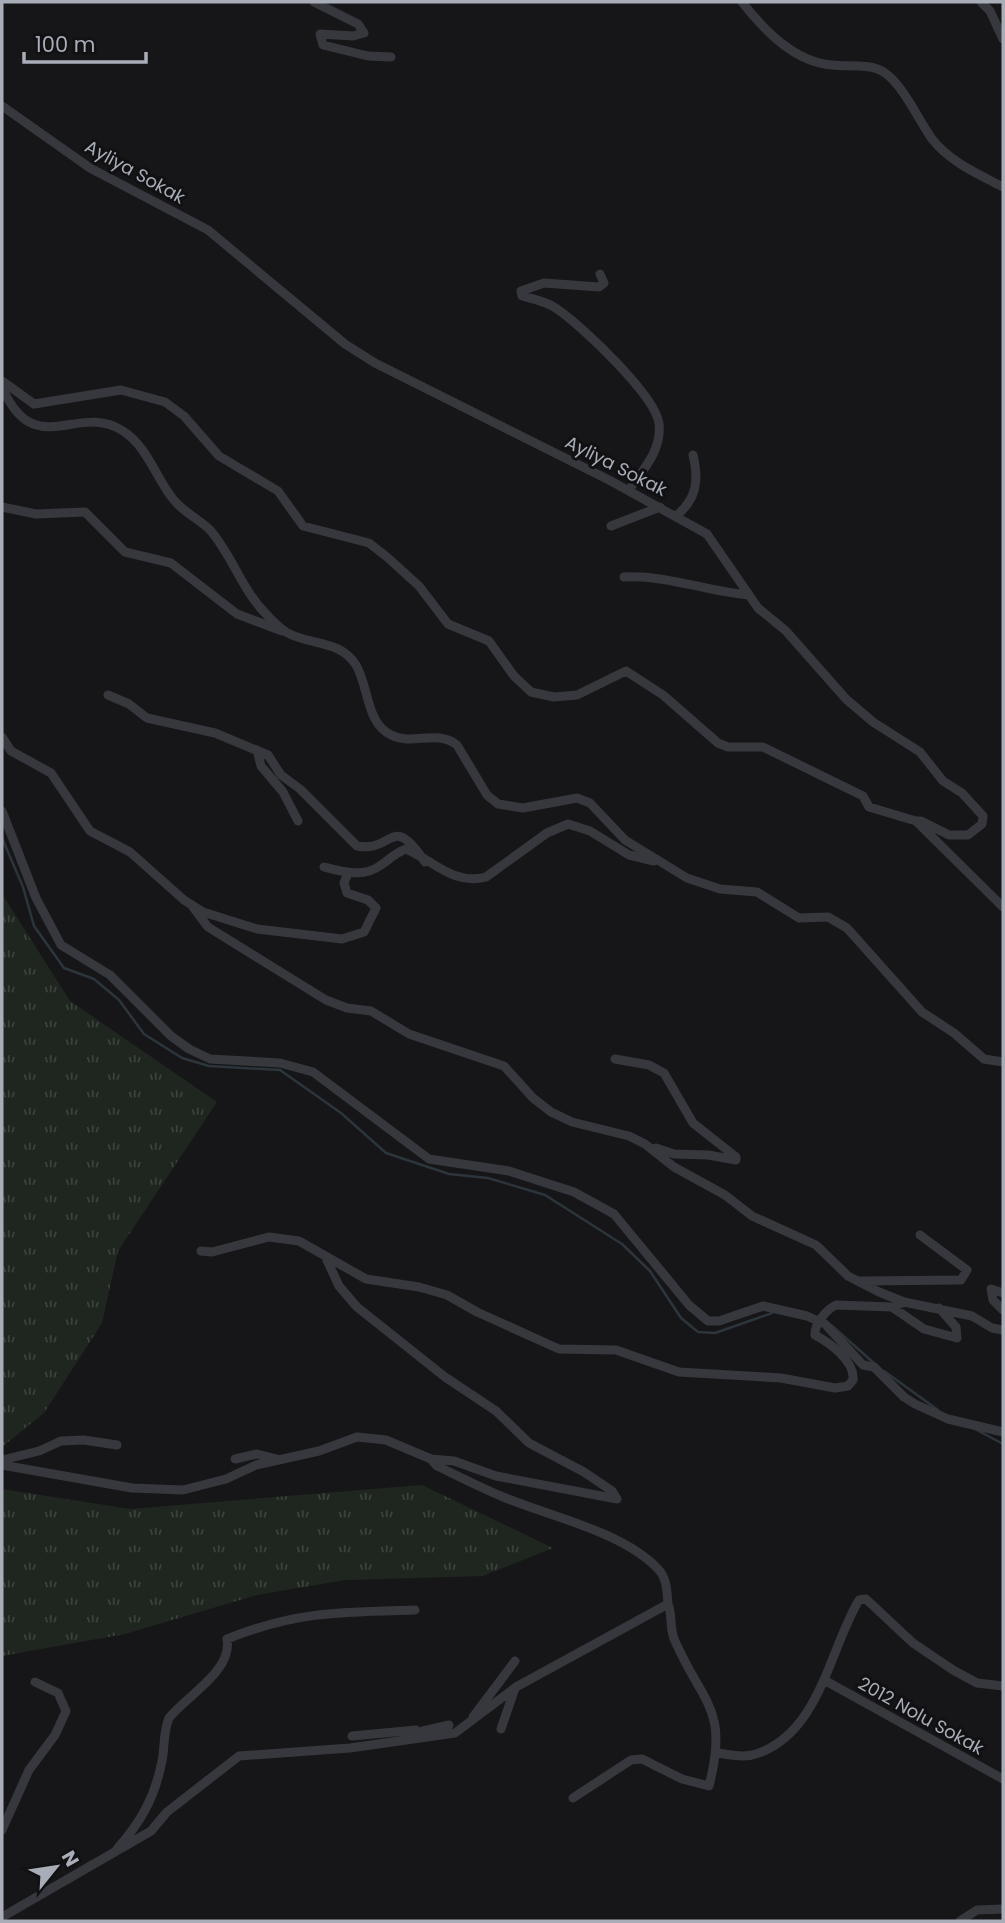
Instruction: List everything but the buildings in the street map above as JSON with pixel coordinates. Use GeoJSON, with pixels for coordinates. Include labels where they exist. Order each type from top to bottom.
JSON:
{"type":"FeatureCollection","features":[{"type":"Feature","properties":{"kind":"street"},"geometry":{"type":"LineString","coordinates":[[314,2],[358,24],[364,33],[354,36],[320,34],[323,45],[368,56],[391,57]]}},
{"type":"Feature","properties":{"kind":"street"},"geometry":{"type":"LineString","coordinates":[[742,2],[769,34],[810,59],[829,65],[872,68],[888,75],[939,146],[967,169],[1003,187]]}},
{"type":"Feature","properties":{"kind":"street"},"geometry":{"type":"LineString","coordinates":[[981,2],[990,11],[1003,39]]}},
{"type":"Feature","properties":{"kind":"street","name":"Ayliya Sokak"},"geometry":{"type":"LineString","coordinates":[[2,106],[90,168],[208,230],[364,356],[699,529],[714,542],[758,608],[786,631],[857,710],[919,752],[947,784],[978,807],[984,819],[975,833],[962,836],[916,821]]}},
{"type":"Feature","properties":{"kind":"street"},"geometry":{"type":"LineString","coordinates":[[600,274],[604,283],[599,287],[544,283],[521,291],[522,296],[557,308],[614,359],[653,406],[659,421],[654,454],[629,491]]}},
{"type":"Feature","properties":{"kind":"street"},"geometry":{"type":"LineString","coordinates":[[2,381],[34,404],[121,390],[166,402],[184,416],[219,456],[278,491],[303,526],[369,543],[387,557],[419,586],[448,624],[489,641],[514,676],[531,692],[554,697],[577,695],[626,671],[663,695],[718,743],[728,747],[763,747],[863,796],[869,807],[916,821],[1003,907]]}},
{"type":"Feature","properties":{"kind":"street"},"geometry":{"type":"LineString","coordinates":[[2,387],[9,404],[28,421],[47,429],[97,421],[126,432],[143,451],[174,501],[211,531],[254,601],[286,633]]}},
{"type":"Feature","properties":{"kind":"street"},"geometry":{"type":"LineString","coordinates":[[676,516],[694,497],[696,472],[693,455]]}},
{"type":"Feature","properties":{"kind":"street"},"geometry":{"type":"LineString","coordinates":[[2,507],[36,514],[85,512],[125,552],[171,563],[237,614],[257,624],[339,649],[356,665],[376,722],[388,734],[401,739],[440,736],[457,745],[487,794],[498,804],[523,808],[577,798],[590,803],[625,840],[687,878],[720,889],[757,892],[799,918],[828,917],[847,928],[922,1012],[954,1032],[984,1059],[1003,1062]]}},
{"type":"Feature","properties":{"kind":"street"},"geometry":{"type":"LineString","coordinates":[[611,526],[660,507]]}},
{"type":"Feature","properties":{"kind":"street"},"geometry":{"type":"LineString","coordinates":[[624,577],[652,576],[719,593],[748,595]]}},
{"type":"Feature","properties":{"kind":"street"},"geometry":{"type":"LineString","coordinates":[[108,695],[147,718],[215,733],[235,744],[268,755],[281,775],[300,789],[357,846],[369,848],[399,836],[410,840],[425,862]]}},
{"type":"Feature","properties":{"kind":"street"},"geometry":{"type":"LineString","coordinates":[[2,737],[10,751],[51,774],[90,831],[130,852],[193,907],[208,928],[326,1000],[347,1008],[370,1011],[409,1034],[504,1066],[533,1098],[551,1112],[572,1122],[629,1136],[669,1153],[736,1160],[736,1157],[689,1119],[664,1073],[649,1065],[615,1059]]}},
{"type":"Feature","properties":{"kind":"street"},"geometry":{"type":"LineString","coordinates":[[257,750],[261,766],[283,792],[298,821]]}},
{"type":"Feature","properties":{"kind":"street"},"geometry":{"type":"LineString","coordinates":[[2,811],[36,898],[61,945],[110,975],[189,1049],[210,1059],[280,1063],[313,1072],[429,1159],[520,1174],[574,1192],[614,1214],[689,1305],[708,1321],[719,1321],[763,1306],[813,1318],[842,1339],[863,1365],[874,1367],[904,1397],[948,1419],[1003,1432]]}},
{"type":"Feature","properties":{"kind":"street"},"geometry":{"type":"LineString","coordinates":[[324,867],[348,873],[371,870],[405,849],[453,876],[475,880],[486,877],[547,832],[568,824],[590,831],[629,855],[659,863]]}},
{"type":"Feature","properties":{"kind":"street"},"geometry":{"type":"LineString","coordinates":[[193,907],[257,929],[342,939],[364,932],[376,908],[368,900],[347,893],[344,883],[348,873]]}},
{"type":"Feature","properties":{"kind":"street"},"geometry":{"type":"LineString","coordinates":[[645,1144],[674,1167],[725,1195],[752,1216],[816,1245],[859,1281],[904,1302],[972,1316],[992,1328],[1003,1330]]}},
{"type":"Feature","properties":{"kind":"street"},"geometry":{"type":"LineString","coordinates":[[859,1281],[961,1280],[967,1270],[920,1235]]}},
{"type":"Feature","properties":{"kind":"street"},"geometry":{"type":"LineString","coordinates":[[201,1251],[212,1252],[269,1237],[299,1241],[366,1279],[419,1287],[447,1295],[477,1312],[559,1349],[616,1350],[679,1372],[781,1378],[835,1388],[848,1386],[853,1380],[852,1369],[829,1343],[815,1335],[816,1325],[836,1305],[891,1307],[904,1302]]}},
{"type":"Feature","properties":{"kind":"street"},"geometry":{"type":"LineString","coordinates":[[2,1463],[132,1488],[183,1490],[226,1479],[256,1465],[319,1451],[356,1437],[386,1440],[431,1459],[454,1461],[496,1476],[617,1499],[612,1491],[584,1472],[529,1443],[496,1411],[445,1377],[356,1307],[339,1286],[326,1258]]}},
{"type":"Feature","properties":{"kind":"street"},"geometry":{"type":"LineString","coordinates":[[1003,1293],[991,1289],[993,1300],[1003,1310]]}},
{"type":"Feature","properties":{"kind":"street"},"geometry":{"type":"LineString","coordinates":[[891,1307],[924,1329],[957,1338],[956,1327],[938,1307]]}},
{"type":"Feature","properties":{"kind":"street"},"geometry":{"type":"LineString","coordinates":[[2,1463],[61,1441],[84,1440],[117,1445]]}},
{"type":"Feature","properties":{"kind":"street"},"geometry":{"type":"LineString","coordinates":[[236,1460],[257,1454],[277,1460]]}},
{"type":"Feature","properties":{"kind":"street"},"geometry":{"type":"LineString","coordinates":[[431,1459],[437,1466],[501,1496],[631,1549],[659,1569],[665,1581],[673,1638],[710,1705],[718,1753],[709,1786],[682,1779],[642,1759],[631,1760],[573,1798]]}},
{"type":"Feature","properties":{"kind":"street"},"geometry":{"type":"LineString","coordinates":[[718,1753],[755,1755],[796,1727],[824,1679],[859,1600],[866,1599],[913,1643],[953,1670],[977,1683],[1003,1686]]}},
{"type":"Feature","properties":{"kind":"street"},"geometry":{"type":"LineString","coordinates":[[2,1917],[151,1831],[167,1812],[239,1756],[350,1748],[455,1733],[516,1687],[668,1604]]}},
{"type":"Feature","properties":{"kind":"street"},"geometry":{"type":"LineString","coordinates":[[111,1855],[146,1812],[163,1759],[165,1727],[169,1718],[217,1669],[228,1648],[226,1639],[293,1617],[336,1612],[415,1610]]}},
{"type":"Feature","properties":{"kind":"street"},"geometry":{"type":"LineString","coordinates":[[466,1727],[515,1661]]}},
{"type":"Feature","properties":{"kind":"street","name":"2012 Nolu Sokak"},"geometry":{"type":"LineString","coordinates":[[824,1679],[1003,1779]]}},
{"type":"Feature","properties":{"kind":"street"},"geometry":{"type":"LineString","coordinates":[[2,1830],[29,1770],[55,1735],[66,1711],[58,1693],[35,1682]]}},
{"type":"Feature","properties":{"kind":"street"},"geometry":{"type":"LineString","coordinates":[[501,1729],[516,1687]]}},
{"type":"Feature","properties":{"kind":"street"},"geometry":{"type":"LineString","coordinates":[[423,1737],[423,1731],[449,1725]]}},
{"type":"Feature","properties":{"kind":"street"},"geometry":{"type":"LineString","coordinates":[[352,1736],[416,1730],[423,1737]]}},
{"type":"Feature","properties":{"kind":"street"},"geometry":{"type":"LineString","coordinates":[[960,1921],[977,1910],[1003,1909]]}},
{"type":"Feature","properties":{"kind":"green space"},"geometry":{"type":"Polygon","coordinates":[[[2,894],[70,1001],[217,1102],[118,1251],[102,1323],[44,1413],[2,1447],[2,894]]]}},
{"type":"Feature","properties":{"kind":"green space"},"geometry":{"type":"Polygon","coordinates":[[[422,1485],[553,1548],[483,1576],[345,1580],[257,1595],[125,1634],[2,1656],[2,1489],[130,1509],[422,1485]]]}},
{"type":"Feature","properties":{"kind":"waterway"},"geometry":{"type":"LineString","coordinates":[[2,838],[23,887],[34,926],[64,968],[94,979],[119,1000],[144,1034],[182,1058],[209,1066],[280,1070],[341,1113],[386,1153],[449,1174],[488,1178],[545,1195],[622,1244],[650,1271],[681,1318],[698,1332],[715,1333],[772,1313]]}},
{"type":"Feature","properties":{"kind":"waterway"},"geometry":{"type":"LineString","coordinates":[[831,1325],[875,1364]]}},
{"type":"Feature","properties":{"kind":"waterway"},"geometry":{"type":"LineString","coordinates":[[884,1371],[938,1410]]}},
{"type":"Feature","properties":{"kind":"waterway"},"geometry":{"type":"LineString","coordinates":[[975,1429],[1003,1444]]}}]}
